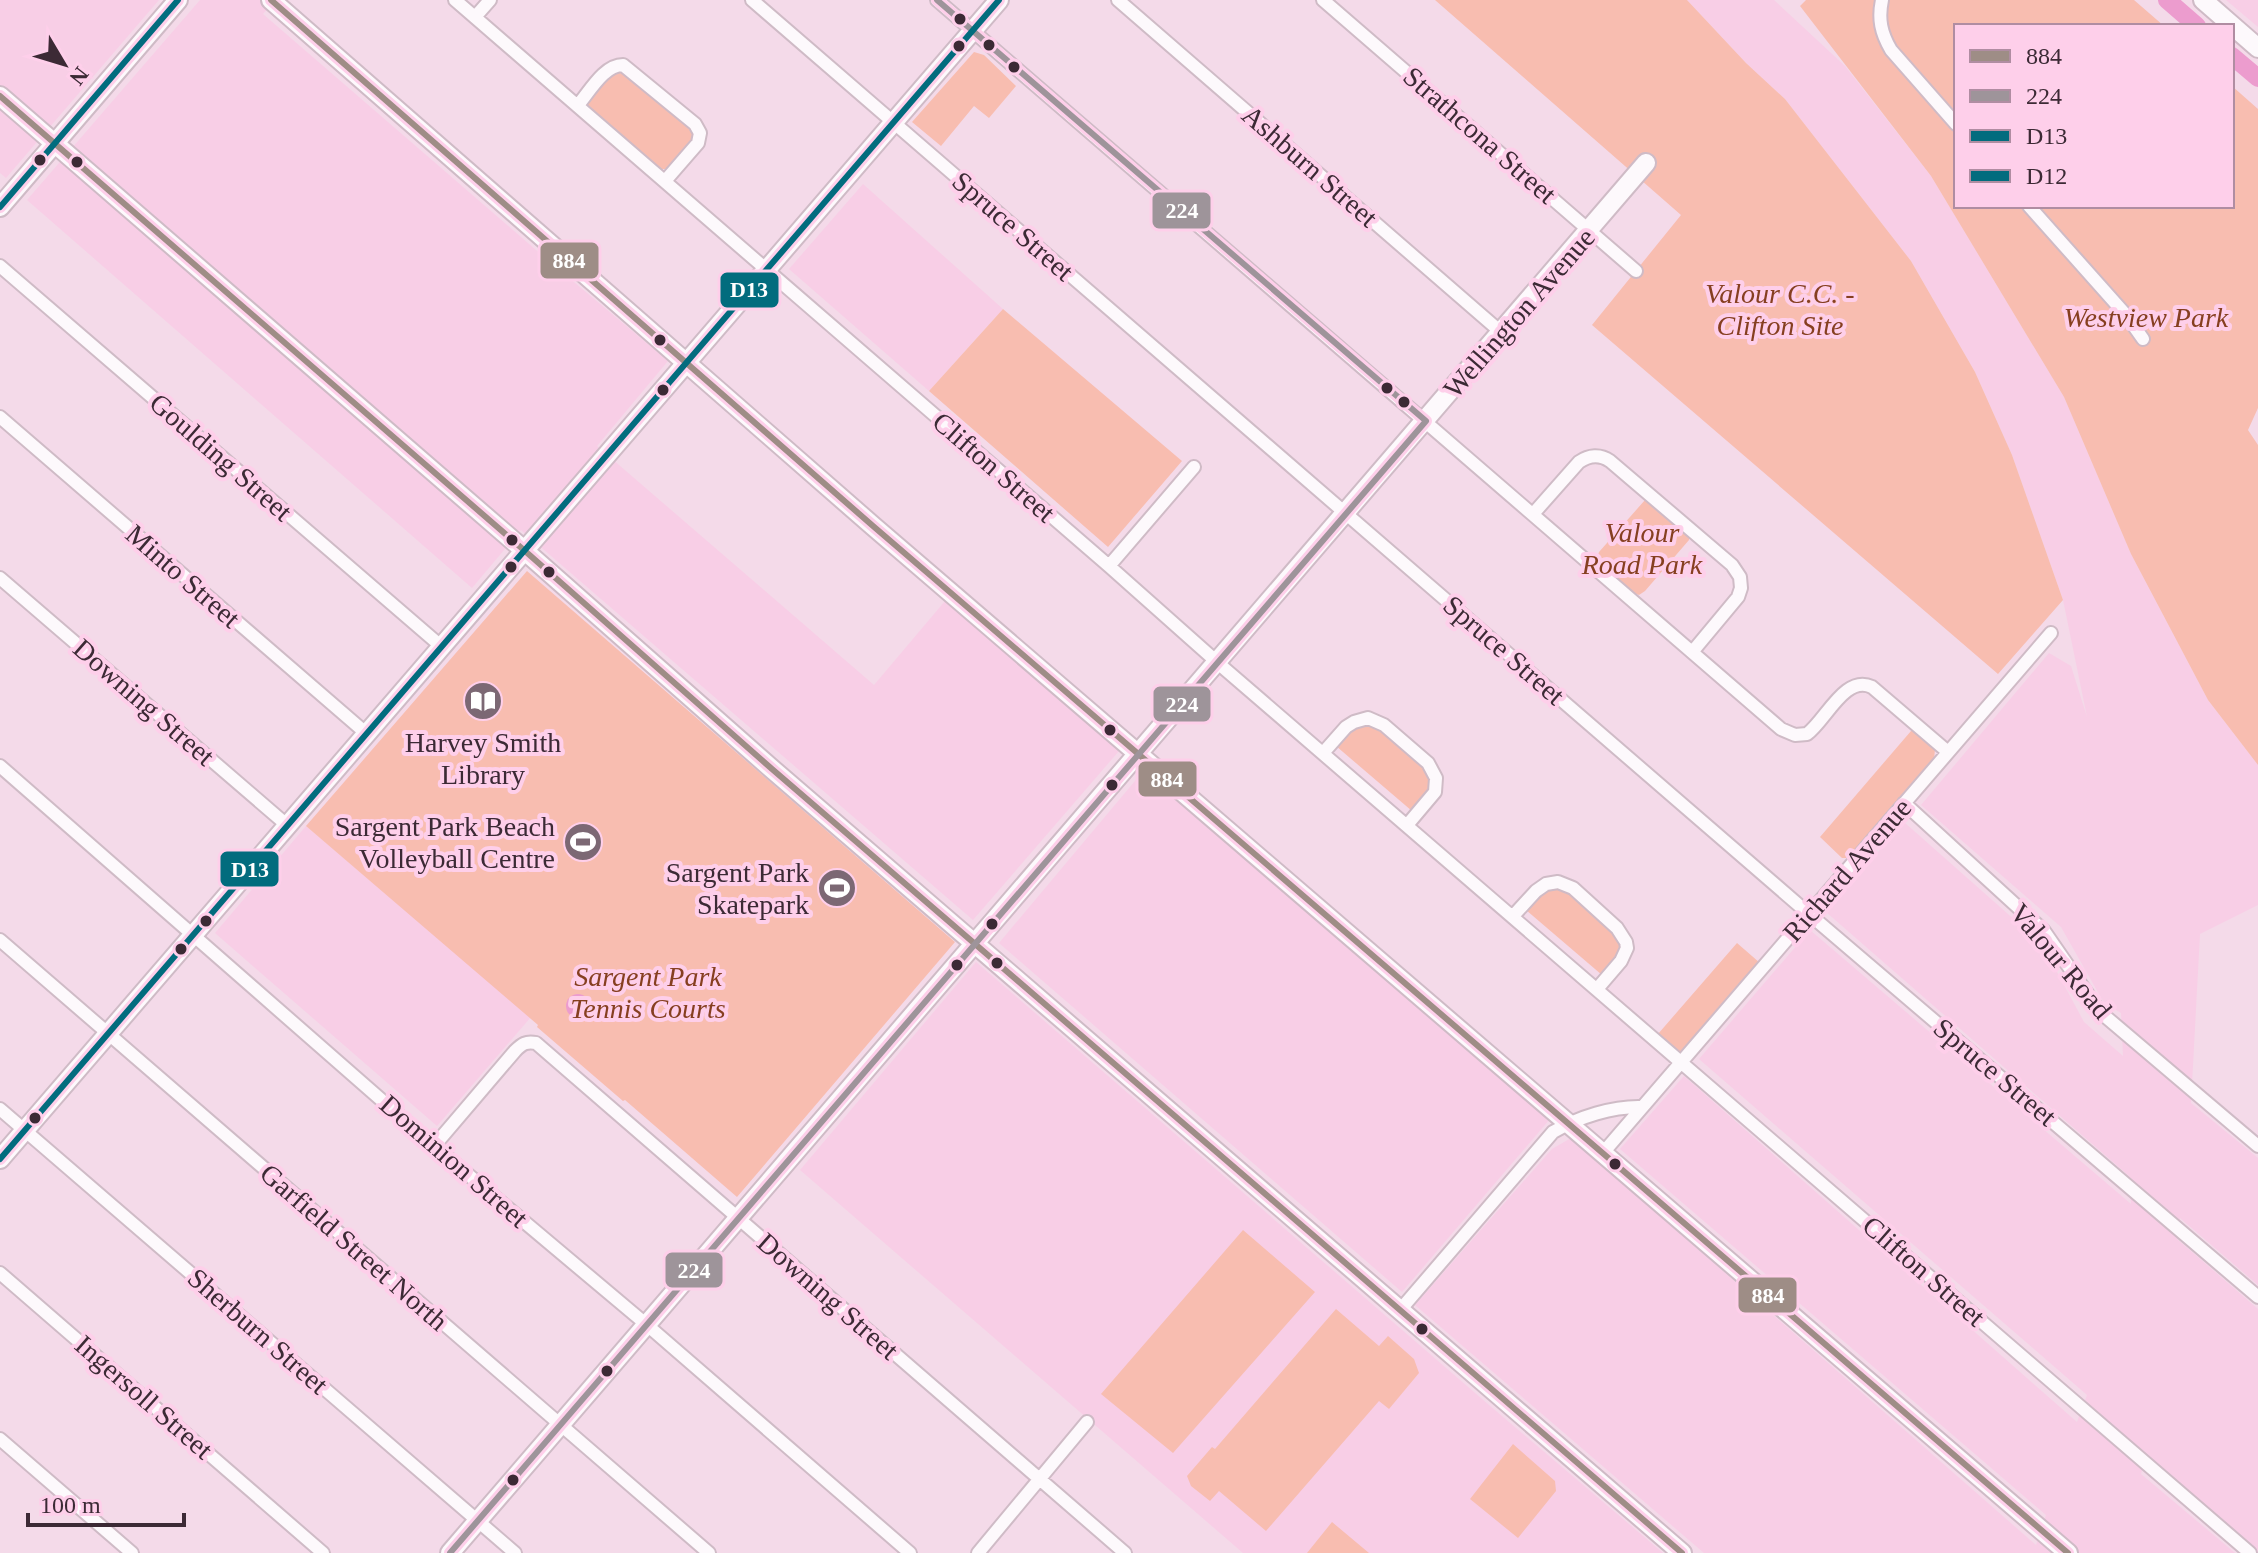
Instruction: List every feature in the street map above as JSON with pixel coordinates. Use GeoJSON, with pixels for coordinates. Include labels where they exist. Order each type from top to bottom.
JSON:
{"type":"FeatureCollection","features":[{"type":"Feature","properties":{"kind":"main road"},"geometry":{"type":"LineString","coordinates":[[0,207],[178,0]]}},
{"type":"Feature","properties":{"kind":"main road"},"geometry":{"type":"LineString","coordinates":[[271,0],[873,526],[2068,1553]]}},
{"type":"Feature","properties":{"kind":"main road"},"geometry":{"type":"LineString","coordinates":[[0,1159],[999,0]]}},
{"type":"Feature","properties":{"kind":"main road"},"geometry":{"type":"LineString","coordinates":[[2203,0],[2230,24]]}},
{"type":"Feature","properties":{"kind":"main road"},"geometry":{"type":"LineString","coordinates":[[2234,27],[2258,48]]}},
{"type":"Feature","properties":{"kind":"main road"},"geometry":{"type":"LineString","coordinates":[[0,96],[761,759],[1682,1553]]}},
{"type":"Feature","properties":{"kind":"main road","name":"Wellington Avenue"},"geometry":{"type":"LineString","coordinates":[[450,1553],[1646,163]]}},
{"type":"Feature","properties":{"kind":"street","name":"Clifton Street"},"geometry":{"type":"LineString","coordinates":[[455,0],[2250,1553]]}},
{"type":"Feature","properties":{"kind":"street"},"geometry":{"type":"LineString","coordinates":[[475,17],[490,0]]}},
{"type":"Feature","properties":{"kind":"street","name":"Spruce Street"},"geometry":{"type":"LineString","coordinates":[[752,0],[1809,914],[2258,1297]]}},
{"type":"Feature","properties":{"kind":"street"},"geometry":{"type":"LineString","coordinates":[[937,0],[1788,733],[1798,736],[1807,734],[1849,688],[1865,684],[1948,752]]}},
{"type":"Feature","properties":{"kind":"street","name":"Ashburn Street"},"geometry":{"type":"LineString","coordinates":[[1118,0],[1502,333]]}},
{"type":"Feature","properties":{"kind":"street","name":"Strathcona Street"},"geometry":{"type":"LineString","coordinates":[[1323,0],[1636,271]]}},
{"type":"Feature","properties":{"kind":"street"},"geometry":{"type":"LineString","coordinates":[[1882,0],[1879,20],[1891,50],[1954,122]]}},
{"type":"Feature","properties":{"kind":"street"},"geometry":{"type":"LineString","coordinates":[[578,105],[610,68],[623,65],[695,124],[700,133],[698,143],[665,181]]}},
{"type":"Feature","properties":{"kind":"street"},"geometry":{"type":"LineString","coordinates":[[2031,208],[2126,315],[2143,339]]}},
{"type":"Feature","properties":{"kind":"street","name":"Goulding Street"},"geometry":{"type":"LineString","coordinates":[[0,266],[442,647]]}},
{"type":"Feature","properties":{"kind":"street","name":"Minto Street"},"geometry":{"type":"LineString","coordinates":[[0,417],[367,734]]}},
{"type":"Feature","properties":{"kind":"street"},"geometry":{"type":"LineString","coordinates":[[1533,514],[1579,462],[1600,456],[1610,461],[1709,545],[1736,569],[1741,588],[1735,602],[1693,651]]}},
{"type":"Feature","properties":{"kind":"street"},"geometry":{"type":"LineString","coordinates":[[1109,566],[1194,467]]}},
{"type":"Feature","properties":{"kind":"street","name":"Downing Street"},"geometry":{"type":"LineString","coordinates":[[0,578],[288,826]]}},
{"type":"Feature","properties":{"kind":"street","name":"Richard Avenue"},"geometry":{"type":"LineString","coordinates":[[1602,1154],[2051,633]]}},
{"type":"Feature","properties":{"kind":"street"},"geometry":{"type":"LineString","coordinates":[[1323,753],[1354,722],[1368,718],[1384,725],[1428,763],[1436,778],[1435,792],[1408,824]]}},
{"type":"Feature","properties":{"kind":"street","name":"Dominion Street"},"geometry":{"type":"LineString","coordinates":[[0,766],[434,1146],[910,1553]]}},
{"type":"Feature","properties":{"kind":"street","name":"Valour Road"},"geometry":{"type":"LineString","coordinates":[[1904,803],[2037,924],[2100,1012],[2258,1146]]}},
{"type":"Feature","properties":{"kind":"street"},"geometry":{"type":"LineString","coordinates":[[1513,916],[1546,884],[1558,882],[1573,888],[1617,928],[1626,942],[1627,948],[1621,961],[1597,989]]}},
{"type":"Feature","properties":{"kind":"street","name":"Garfield Street North"},"geometry":{"type":"LineString","coordinates":[[0,940],[709,1553]]}},
{"type":"Feature","properties":{"kind":"street","name":"Downing Street"},"geometry":{"type":"LineString","coordinates":[[434,1146],[515,1051],[530,1042],[541,1047],[1125,1553]]}},
{"type":"Feature","properties":{"kind":"street"},"geometry":{"type":"LineString","coordinates":[[1401,1309],[1553,1132],[1568,1123],[1628,1107],[1642,1107]]}},
{"type":"Feature","properties":{"kind":"street","name":"Sherburn Street"},"geometry":{"type":"LineString","coordinates":[[0,1109],[515,1553]]}},
{"type":"Feature","properties":{"kind":"street","name":"Ingersoll Street"},"geometry":{"type":"LineString","coordinates":[[0,1273],[323,1553]]}},
{"type":"Feature","properties":{"kind":"street"},"geometry":{"type":"LineString","coordinates":[[978,1553],[1087,1422]]}},
{"type":"Feature","properties":{"kind":"street"},"geometry":{"type":"LineString","coordinates":[[0,1439],[132,1553]]}},
{"type":"Feature","properties":{"kind":"shaded area"},"geometry":{"type":"Polygon","coordinates":[[[0,0],[159,0],[6,178],[0,173],[0,0]]]}},
{"type":"Feature","properties":{"kind":"shaded area"},"geometry":{"type":"Polygon","coordinates":[[[200,0],[275,0],[263,14],[668,361],[597,446],[874,685],[945,601],[1119,751],[973,920],[521,530],[472,588],[27,200],[200,0]]]}},
{"type":"Feature","properties":{"kind":"shaded area"},"geometry":{"type":"Polygon","coordinates":[[[1687,0],[1774,0],[1845,66],[1931,176],[2064,397],[2131,554],[2208,700],[2258,765],[2258,905],[2200,934],[2191,1103],[2258,1158],[2258,1285],[2180,1218],[2177,1239],[2258,1309],[2258,1552],[2146,1455],[2141,1474],[2235,1553],[1704,1553],[1415,1305],[1552,1149],[1571,1138],[2036,1545],[2046,1515],[1620,1149],[1684,1076],[2077,1422],[2087,1395],[1699,1059],[1810,930],[2131,1204],[2129,1176],[1826,912],[1904,822],[2042,944],[2084,1022],[2123,1056],[2121,1013],[2104,1003],[2061,927],[1921,805],[2049,653],[2071,666],[2087,717],[2063,600],[2012,455],[1975,372],[1911,261],[1785,99],[1687,0]]]}},
{"type":"Feature","properties":{"kind":"shaded area"},"geometry":{"type":"Polygon","coordinates":[[[2226,0],[2258,0],[2258,27],[2226,0]]]}},
{"type":"Feature","properties":{"kind":"shaded area"},"geometry":{"type":"Polygon","coordinates":[[[863,184],[1003,309],[929,391],[789,269],[863,184]]]}},
{"type":"Feature","properties":{"kind":"shaded area"},"geometry":{"type":"Polygon","coordinates":[[[1145,769],[1550,1119],[1402,1292],[999,943],[1145,769]]]}},
{"type":"Feature","properties":{"kind":"shaded area"},"geometry":{"type":"Polygon","coordinates":[[[306,826],[531,1017],[437,1126],[215,933],[306,826]]]}},
{"type":"Feature","properties":{"kind":"shaded area"},"geometry":{"type":"Polygon","coordinates":[[[976,962],[1663,1553],[1243,1553],[800,1170],[976,962]]]}},
{"type":"Feature","properties":{"kind":"shaded area"},"geometry":{"type":"Polygon","coordinates":[[[578,994],[586,998],[590,1006],[586,1014],[578,1018],[570,1014],[566,1006],[570,998],[578,994]]]}},
{"type":"Feature","properties":{"kind":"green space","name":"Valour C.C. - Clifton Site"},"geometry":{"type":"Polygon","coordinates":[[[1435,0],[1687,0],[1785,99],[1911,261],[1975,372],[2012,455],[2063,600],[1998,674],[1592,325],[1681,215],[1435,0]]]}},
{"type":"Feature","properties":{"kind":"green space","name":"Westview Park"},"geometry":{"type":"Polygon","coordinates":[[[1806,0],[2134,0],[2162,24],[1954,24],[1954,208],[2234,208],[2234,88],[2258,109],[2258,408],[2248,430],[2258,445],[2258,765],[2208,700],[2131,554],[2064,397],[1931,176],[1800,6],[1806,0]]]}},
{"type":"Feature","properties":{"kind":"green space"},"geometry":{"type":"Polygon","coordinates":[[[974,52],[984,55],[1016,86],[989,118],[974,106],[941,146],[912,122],[974,52]]]}},
{"type":"Feature","properties":{"kind":"green space"},"geometry":{"type":"Polygon","coordinates":[[[621,70],[690,125],[694,133],[693,140],[665,169],[657,169],[588,108],[587,103],[614,71],[621,70]]]}},
{"type":"Feature","properties":{"kind":"green space"},"geometry":{"type":"Polygon","coordinates":[[[1003,309],[1182,461],[1108,547],[929,391],[1003,309]]]}},
{"type":"Feature","properties":{"kind":"green space","name":"Valour Road Park"},"geometry":{"type":"Polygon","coordinates":[[[1645,500],[1649,500],[1689,535],[1689,540],[1639,595],[1597,558],[1645,500]]]}},
{"type":"Feature","properties":{"kind":"green space","name":"Sargent Park Tennis Courts"},"geometry":{"type":"Polygon","coordinates":[[[527,571],[955,942],[737,1197],[306,826],[527,571]]]}},
{"type":"Feature","properties":{"kind":"green space"},"geometry":{"type":"Polygon","coordinates":[[[1364,723],[1378,726],[1425,767],[1429,788],[1412,811],[1336,746],[1348,732],[1364,723]]]}},
{"type":"Feature","properties":{"kind":"green space"},"geometry":{"type":"Polygon","coordinates":[[[1911,731],[1933,747],[1934,759],[1848,858],[1842,858],[1820,837],[1911,731]]]}},
{"type":"Feature","properties":{"kind":"green space"},"geometry":{"type":"Polygon","coordinates":[[[1559,888],[1597,914],[1619,941],[1617,956],[1602,975],[1526,910],[1546,889],[1559,888]]]}},
{"type":"Feature","properties":{"kind":"green space"},"geometry":{"type":"Polygon","coordinates":[[[1737,943],[1760,963],[1681,1054],[1658,1034],[1737,943]]]}},
{"type":"Feature","properties":{"kind":"green space"},"geometry":{"type":"Polygon","coordinates":[[[1243,1230],[1315,1292],[1173,1453],[1101,1394],[1243,1230]]]}},
{"type":"Feature","properties":{"kind":"green space"},"geometry":{"type":"Polygon","coordinates":[[[1336,1309],[1379,1346],[1388,1336],[1414,1359],[1419,1373],[1389,1409],[1379,1401],[1266,1531],[1219,1491],[1210,1501],[1191,1486],[1187,1476],[1212,1447],[1215,1449],[1336,1309]]]}},
{"type":"Feature","properties":{"kind":"green space"},"geometry":{"type":"Polygon","coordinates":[[[1513,1444],[1555,1481],[1556,1491],[1518,1538],[1470,1499],[1513,1444]]]}},
{"type":"Feature","properties":{"kind":"green space"},"geometry":{"type":"Polygon","coordinates":[[[1332,1522],[1369,1553],[1307,1553],[1332,1522]]]}},
{"type":"Feature","properties":{"kind":"waterway"},"geometry":{"type":"LineString","coordinates":[[2167,0],[2195,24]]}},
{"type":"Feature","properties":{"kind":"waterway"},"geometry":{"type":"LineString","coordinates":[[2234,58],[2258,78]]}},
{"type":"Feature","properties":{"kind":"transit line","name":"D12"},"geometry":{"type":"LineString","coordinates":[[0,207],[178,0]]}},
{"type":"Feature","properties":{"kind":"transit line","name":"884"},"geometry":{"type":"LineString","coordinates":[[271,0],[873,526],[2068,1553]]}},
{"type":"Feature","properties":{"kind":"transit line","name":"224"},"geometry":{"type":"LineString","coordinates":[[937,0],[1426,421]]}},
{"type":"Feature","properties":{"kind":"transit line","name":"D13"},"geometry":{"type":"LineString","coordinates":[[0,1159],[999,0]]}},
{"type":"Feature","properties":{"kind":"transit line","name":"884"},"geometry":{"type":"LineString","coordinates":[[0,96],[772,769],[1682,1553]]}},
{"type":"Feature","properties":{"kind":"transit line","name":"224"},"geometry":{"type":"LineString","coordinates":[[450,1553],[1426,421]]}},
{"type":"Feature","properties":{"kind":"place","name":"Harvey Smith Library"},"geometry":{"type":"Point","coordinates":[483,701]}},
{"type":"Feature","properties":{"kind":"place","name":"Sargent Park Beach Volleyball Centre"},"geometry":{"type":"Point","coordinates":[583,842]}},
{"type":"Feature","properties":{"kind":"place","name":"Sargent Park Skatepark"},"geometry":{"type":"Point","coordinates":[837,888]}}]}
